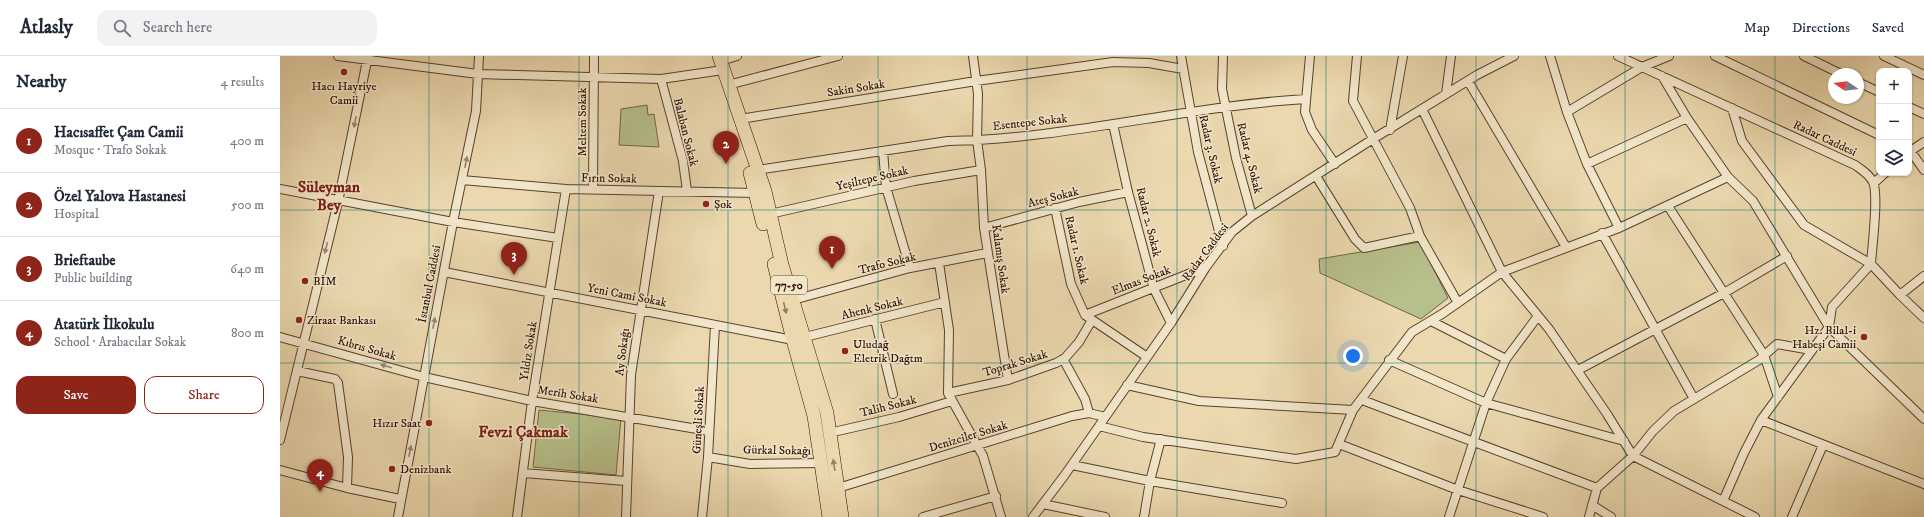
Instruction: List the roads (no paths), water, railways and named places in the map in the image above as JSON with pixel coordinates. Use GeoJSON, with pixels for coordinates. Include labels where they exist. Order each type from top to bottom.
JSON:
{"type":"FeatureCollection","features":[{"type":"Feature","properties":{"kind":"main road","name":"77-50"},"geometry":{"type":"LineString","coordinates":[[718,63],[728,85],[757,170],[793,300],[822,463],[829,517]]}},
{"type":"Feature","properties":{"kind":"main road","name":"77-50"},"geometry":{"type":"LineString","coordinates":[[718,63],[799,338],[826,413],[842,517]]}},
{"type":"Feature","properties":{"kind":"street"},"geometry":{"type":"LineString","coordinates":[[338,56],[368,58],[478,74],[661,79],[718,63],[736,56]]}},
{"type":"Feature","properties":{"kind":"street","name":"İstanbul Caddesi"},"geometry":{"type":"LineString","coordinates":[[398,517],[400,499],[453,222],[476,111],[479,56]]}},
{"type":"Feature","properties":{"kind":"street","name":"Meltem Sokak"},"geometry":{"type":"LineString","coordinates":[[593,189],[594,56]]}},
{"type":"Feature","properties":{"kind":"street"},"geometry":{"type":"LineString","coordinates":[[728,85],[838,56]]}},
{"type":"Feature","properties":{"kind":"street","name":"Kalamış Sokak"},"geometry":{"type":"LineString","coordinates":[[973,56],[978,94],[977,140],[981,170],[984,228],[1008,380]]}},
{"type":"Feature","properties":{"kind":"street","name":"Radar 3. Sokak"},"geometry":{"type":"LineString","coordinates":[[1181,56],[1198,152],[1223,246]]}},
{"type":"Feature","properties":{"kind":"street","name":"Radar 4. Sokak"},"geometry":{"type":"LineString","coordinates":[[1222,56],[1222,89],[1236,158],[1252,216]]}},
{"type":"Feature","properties":{"kind":"street"},"geometry":{"type":"LineString","coordinates":[[1310,56],[1306,112],[1312,130],[1335,164]]}},
{"type":"Feature","properties":{"kind":"street"},"geometry":{"type":"LineString","coordinates":[[1357,56],[1353,101],[1410,208],[1420,236],[1458,303]]}},
{"type":"Feature","properties":{"kind":"street"},"geometry":{"type":"LineString","coordinates":[[1390,130],[1403,56]]}},
{"type":"Feature","properties":{"kind":"street"},"geometry":{"type":"LineString","coordinates":[[1446,94],[1451,56]]}},
{"type":"Feature","properties":{"kind":"street","name":"Radar Caddesi"},"geometry":{"type":"LineString","coordinates":[[1033,517],[1105,418],[1232,232],[1252,216],[1373,139],[1390,130],[1422,108],[1514,56]]}},
{"type":"Feature","properties":{"kind":"street"},"geometry":{"type":"LineString","coordinates":[[1550,56],[1566,112],[1587,164],[1619,228]]}},
{"type":"Feature","properties":{"kind":"street","name":"Radar Caddesi"},"geometry":{"type":"LineString","coordinates":[[1618,56],[1855,165],[1868,174],[1874,184]]}},
{"type":"Feature","properties":{"kind":"street"},"geometry":{"type":"LineString","coordinates":[[1566,112],[1642,67],[1669,56]]}},
{"type":"Feature","properties":{"kind":"street"},"geometry":{"type":"LineString","coordinates":[[1715,56],[1876,134]]}},
{"type":"Feature","properties":{"kind":"street"},"geometry":{"type":"LineString","coordinates":[[1804,56],[1829,68]]}},
{"type":"Feature","properties":{"kind":"street"},"geometry":{"type":"LineString","coordinates":[[1884,56],[1924,75]]}},
{"type":"Feature","properties":{"kind":"street"},"geometry":{"type":"LineString","coordinates":[[280,440],[338,202],[368,58]]}},
{"type":"Feature","properties":{"kind":"street","name":"Sakin Sokak"},"geometry":{"type":"LineString","coordinates":[[740,119],[976,81],[1113,62],[1149,63],[1183,69]]}},
{"type":"Feature","properties":{"kind":"street"},"geometry":{"type":"LineString","coordinates":[[1661,76],[1687,118],[1728,177],[1752,201],[1829,326],[1924,419]]}},
{"type":"Feature","properties":{"kind":"street","name":"Balaban Sokak"},"geometry":{"type":"LineString","coordinates":[[661,79],[683,161],[687,191]]}},
{"type":"Feature","properties":{"kind":"street"},"geometry":{"type":"LineString","coordinates":[[1468,81],[1566,247]]}},
{"type":"Feature","properties":{"kind":"street"},"geometry":{"type":"LineString","coordinates":[[1864,85],[1876,91]]}},
{"type":"Feature","properties":{"kind":"street","name":"Esentepe Sokak"},"geometry":{"type":"LineString","coordinates":[[757,170],[948,141],[977,140],[1113,124],[1226,106],[1306,99]]}},
{"type":"Feature","properties":{"kind":"street"},"geometry":{"type":"LineString","coordinates":[[1422,108],[1502,272],[1549,328],[1578,370],[1633,456],[1755,517]]}},
{"type":"Feature","properties":{"kind":"street"},"geometry":{"type":"LineString","coordinates":[[1732,108],[1742,141],[1804,225],[1871,264],[1924,318]]}},
{"type":"Feature","properties":{"kind":"street"},"geometry":{"type":"LineString","coordinates":[[1912,108],[1924,114]]}},
{"type":"Feature","properties":{"kind":"street"},"geometry":{"type":"LineString","coordinates":[[1587,164],[1687,118]]}},
{"type":"Feature","properties":{"kind":"street","name":"Radar 2. Sokak"},"geometry":{"type":"LineString","coordinates":[[1113,124],[1128,192],[1154,289],[1170,323]]}},
{"type":"Feature","properties":{"kind":"street"},"geometry":{"type":"LineString","coordinates":[[1912,149],[1924,142]]}},
{"type":"Feature","properties":{"kind":"street"},"geometry":{"type":"LineString","coordinates":[[883,151],[886,187],[910,268]]}},
{"type":"Feature","properties":{"kind":"street"},"geometry":{"type":"LineString","coordinates":[[1912,153],[1924,170]]}},
{"type":"Feature","properties":{"kind":"street","name":"Yeşiltepe Sokak"},"geometry":{"type":"LineString","coordinates":[[770,214],[914,181],[981,170]]}},
{"type":"Feature","properties":{"kind":"street"},"geometry":{"type":"LineString","coordinates":[[1316,176],[1355,239],[1364,248],[1420,236]]}},
{"type":"Feature","properties":{"kind":"street"},"geometry":{"type":"LineString","coordinates":[[1723,501],[1744,453],[1761,420],[1829,326],[1832,307],[1871,264],[1875,196],[1874,184],[1882,176]]}},
{"type":"Feature","properties":{"kind":"street"},"geometry":{"type":"LineString","coordinates":[[1099,426],[1161,439],[1296,459],[1335,452],[1353,410],[1362,400],[1389,360],[1412,332],[1458,303],[1502,272],[1602,233],[1619,228],[1728,177]]}},
{"type":"Feature","properties":{"kind":"street","name":"Fırın Sokak"},"geometry":{"type":"LineString","coordinates":[[462,180],[566,189],[756,193]]}},
{"type":"Feature","properties":{"kind":"street"},"geometry":{"type":"LineString","coordinates":[[280,189],[338,202],[558,238]]}},
{"type":"Feature","properties":{"kind":"street","name":"Yıldız Sokak"},"geometry":{"type":"LineString","coordinates":[[518,517],[532,401],[566,189]]}},
{"type":"Feature","properties":{"kind":"street","name":"Ay Sokağı"},"geometry":{"type":"LineString","coordinates":[[626,517],[626,481],[631,375],[659,191]]}},
{"type":"Feature","properties":{"kind":"street","name":"Ateş Sokak"},"geometry":{"type":"LineString","coordinates":[[984,228],[1055,208],[1128,192]]}},
{"type":"Feature","properties":{"kind":"street"},"geometry":{"type":"LineString","coordinates":[[1668,206],[1764,355],[1778,397]]}},
{"type":"Feature","properties":{"kind":"street","name":"Radar 1. Sokak"},"geometry":{"type":"LineString","coordinates":[[1055,208],[1070,284],[1085,315],[1147,357]]}},
{"type":"Feature","properties":{"kind":"street"},"geometry":{"type":"LineString","coordinates":[[1602,233],[1694,399]]}},
{"type":"Feature","properties":{"kind":"street","name":"Trafo Sokak"},"geometry":{"type":"LineString","coordinates":[[793,300],[910,268],[988,253]]}},
{"type":"Feature","properties":{"kind":"street"},"geometry":{"type":"LineString","coordinates":[[1578,370],[1724,293],[1786,256]]}},
{"type":"Feature","properties":{"kind":"street"},"geometry":{"type":"LineString","coordinates":[[940,263],[949,330],[948,393],[983,456],[1001,517]]}},
{"type":"Feature","properties":{"kind":"street","name":"Elmas Sokak"},"geometry":{"type":"LineString","coordinates":[[1085,315],[1206,268]]}},
{"type":"Feature","properties":{"kind":"street","name":"Yeni Cami Sokak"},"geometry":{"type":"LineString","coordinates":[[444,272],[715,325],[799,338]]}},
{"type":"Feature","properties":{"kind":"street"},"geometry":{"type":"LineString","coordinates":[[1900,295],[1924,276]]}},
{"type":"Feature","properties":{"kind":"street","name":"Ahenk Sokak"},"geometry":{"type":"LineString","coordinates":[[799,338],[945,302]]}},
{"type":"Feature","properties":{"kind":"street"},"geometry":{"type":"LineString","coordinates":[[1449,517],[1486,403],[1506,359],[1538,316]]}},
{"type":"Feature","properties":{"kind":"street"},"geometry":{"type":"LineString","coordinates":[[875,319],[893,394]]}},
{"type":"Feature","properties":{"kind":"street","name":"Toprak Sokak"},"geometry":{"type":"LineString","coordinates":[[948,393],[1008,380],[1056,363],[1063,359],[1079,342],[1092,320]]}},
{"type":"Feature","properties":{"kind":"street"},"geometry":{"type":"LineString","coordinates":[[1431,321],[1506,359]]}},
{"type":"Feature","properties":{"kind":"street","name":"Güneşli Sokak"},"geometry":{"type":"LineString","coordinates":[[702,517],[708,457],[715,325]]}},
{"type":"Feature","properties":{"kind":"street","name":"Kıbrıs Sokak"},"geometry":{"type":"LineString","coordinates":[[280,337],[424,377]]}},
{"type":"Feature","properties":{"kind":"street"},"geometry":{"type":"LineString","coordinates":[[1589,517],[1597,488],[1633,456],[1653,431],[1674,411],[1764,355],[1776,344],[1811,350]]}},
{"type":"Feature","properties":{"kind":"street"},"geometry":{"type":"LineString","coordinates":[[1063,359],[1085,399],[1089,413]]}},
{"type":"Feature","properties":{"kind":"street"},"geometry":{"type":"LineString","coordinates":[[1389,360],[1486,403],[1624,441]]}},
{"type":"Feature","properties":{"kind":"street"},"geometry":{"type":"LineString","coordinates":[[297,371],[335,379],[338,383],[343,429],[348,457],[347,488]]}},
{"type":"Feature","properties":{"kind":"street","name":"Merih Sokak"},"geometry":{"type":"LineString","coordinates":[[424,377],[532,401],[709,431]]}},
{"type":"Feature","properties":{"kind":"street"},"geometry":{"type":"LineString","coordinates":[[1127,385],[1199,401],[1353,410]]}},
{"type":"Feature","properties":{"kind":"street"},"geometry":{"type":"LineString","coordinates":[[1362,400],[1597,488]]}},
{"type":"Feature","properties":{"kind":"street","name":"Talih Sokak"},"geometry":{"type":"LineString","coordinates":[[830,433],[899,417],[952,401]]}},
{"type":"Feature","properties":{"kind":"street","name":"Denizciler Sokak"},"geometry":{"type":"LineString","coordinates":[[838,488],[1072,416],[1089,413],[1105,418]]}},
{"type":"Feature","properties":{"kind":"street"},"geometry":{"type":"LineString","coordinates":[[1761,420],[1924,484]]}},
{"type":"Feature","properties":{"kind":"street"},"geometry":{"type":"LineString","coordinates":[[1144,517],[1150,481],[1161,439]]}},
{"type":"Feature","properties":{"kind":"street"},"geometry":{"type":"LineString","coordinates":[[1339,444],[1458,490],[1543,517]]}},
{"type":"Feature","properties":{"kind":"street"},"geometry":{"type":"LineString","coordinates":[[1792,517],[1823,445]]}},
{"type":"Feature","properties":{"kind":"street","name":"Gürkal Sokağı"},"geometry":{"type":"LineString","coordinates":[[708,457],[750,464],[822,463]]}},
{"type":"Feature","properties":{"kind":"street"},"geometry":{"type":"LineString","coordinates":[[1072,465],[1150,481],[1282,503]]}},
{"type":"Feature","properties":{"kind":"street"},"geometry":{"type":"LineString","coordinates":[[280,470],[347,488],[400,499]]}},
{"type":"Feature","properties":{"kind":"street"},"geometry":{"type":"LineString","coordinates":[[523,473],[626,481]]}},
{"type":"Feature","properties":{"kind":"street"},"geometry":{"type":"LineString","coordinates":[[923,517],[996,496]]}},
{"type":"Feature","properties":{"kind":"street"},"geometry":{"type":"LineString","coordinates":[[1043,504],[1105,517]]}},
{"type":"Feature","properties":{"kind":"street"},"geometry":{"type":"LineString","coordinates":[[1592,505],[1611,517]]}},
{"type":"Feature","properties":{"kind":"place","name":"Hacı Hayriye Camii"},"geometry":{"type":"Point","coordinates":[344,72]}},
{"type":"Feature","properties":{"kind":"place","name":"Özel Yalova Hastanesi"},"geometry":{"type":"Point","coordinates":[726,164]}},
{"type":"Feature","properties":{"kind":"place","name":"Şok"},"geometry":{"type":"Point","coordinates":[706,204]}},
{"type":"Feature","properties":{"kind":"place","name":"Hacısaffet Çam Camii"},"geometry":{"type":"Point","coordinates":[832,269]}},
{"type":"Feature","properties":{"kind":"place","name":"Brieftaube"},"geometry":{"type":"Point","coordinates":[514,275]}},
{"type":"Feature","properties":{"kind":"place","name":"BİM"},"geometry":{"type":"Point","coordinates":[305,281]}},
{"type":"Feature","properties":{"kind":"place","name":"Ziraat Bankası"},"geometry":{"type":"Point","coordinates":[299,320]}},
{"type":"Feature","properties":{"kind":"place","name":"Hz. Bilal-i Habeşi Camii"},"geometry":{"type":"Point","coordinates":[1864,337]}},
{"type":"Feature","properties":{"kind":"place","name":"Uludağ Eletrik Dağtm"},"geometry":{"type":"Point","coordinates":[845,351]}},
{"type":"Feature","properties":{"kind":"place","name":"Hızır Saat"},"geometry":{"type":"Point","coordinates":[429,423]}},
{"type":"Feature","properties":{"kind":"place","name":"Denizbank"},"geometry":{"type":"Point","coordinates":[392,469]}},
{"type":"Feature","properties":{"kind":"place","name":"Atatürk İlkokulu"},"geometry":{"type":"Point","coordinates":[320,492]}},
{"type":"Feature","properties":{"kind":"district","name":"Süleyman Bey"},"geometry":{"type":"Point","coordinates":[329,195]}},
{"type":"Feature","properties":{"kind":"district","name":"Fevzi Çakmak"},"geometry":{"type":"Point","coordinates":[523,431]}}]}
